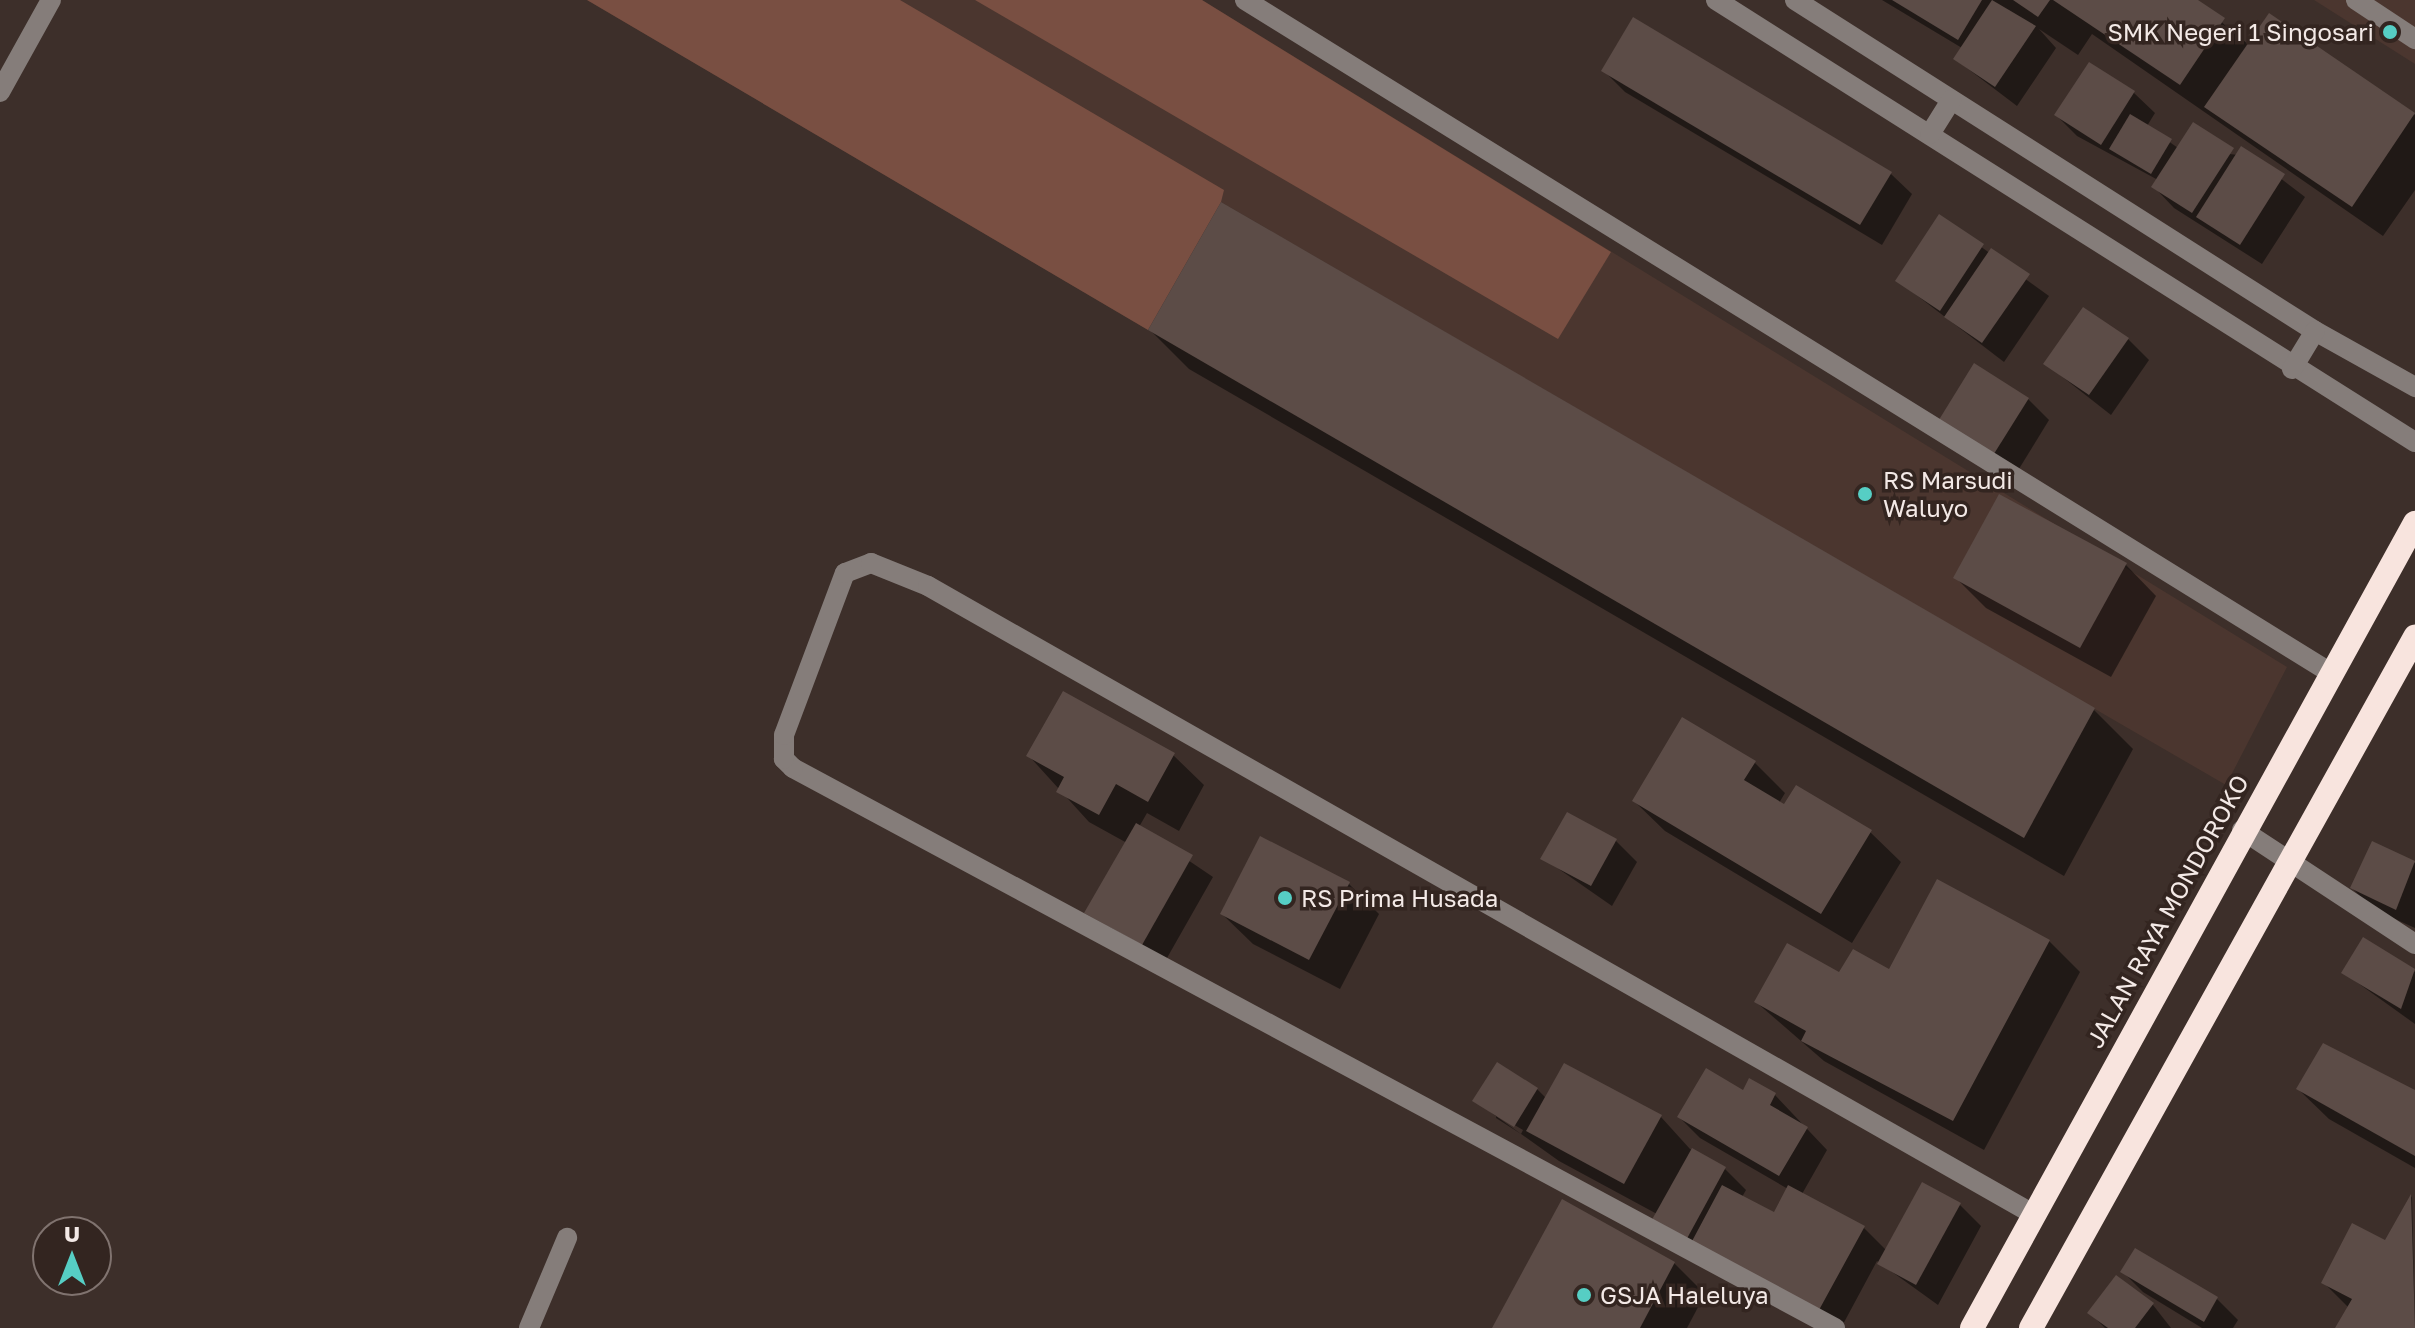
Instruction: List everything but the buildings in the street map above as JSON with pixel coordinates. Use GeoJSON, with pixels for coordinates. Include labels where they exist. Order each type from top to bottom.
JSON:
{"type":"FeatureCollection","features":[{"type":"Feature","properties":{"kind":"highway","name":"JALAN RAYA MONDOROKO"},"geometry":{"type":"LineString","coordinates":[[1972,1328],[2242,830],[2415,523]]}},
{"type":"Feature","properties":{"kind":"highway"},"geometry":{"type":"LineString","coordinates":[[2031,1328],[2415,637]]}},
{"type":"Feature","properties":{"kind":"street"},"geometry":{"type":"LineString","coordinates":[[0,92],[51,0]]}},
{"type":"Feature","properties":{"kind":"street"},"geometry":{"type":"LineString","coordinates":[[1716,0],[1930,134],[2292,369],[2415,442]]}},
{"type":"Feature","properties":{"kind":"street"},"geometry":{"type":"LineString","coordinates":[[1795,0],[2315,331],[2415,387]]}},
{"type":"Feature","properties":{"kind":"street"},"geometry":{"type":"LineString","coordinates":[[2356,0],[2415,39]]}},
{"type":"Feature","properties":{"kind":"street"},"geometry":{"type":"LineString","coordinates":[[1249,1],[2331,673]]}},
{"type":"Feature","properties":{"kind":"street"},"geometry":{"type":"LineString","coordinates":[[1930,134],[1951,100]]}},
{"type":"Feature","properties":{"kind":"street"},"geometry":{"type":"LineString","coordinates":[[2292,369],[2315,331]]}},
{"type":"Feature","properties":{"kind":"street"},"geometry":{"type":"LineString","coordinates":[[1835,1328],[793,768],[784,759],[784,735],[845,573],[871,563],[928,586],[2033,1214]]}},
{"type":"Feature","properties":{"kind":"street"},"geometry":{"type":"LineString","coordinates":[[2242,830],[2415,944]]}},
{"type":"Feature","properties":{"kind":"street"},"geometry":{"type":"LineString","coordinates":[[529,1328],[567,1238]]}},
{"type":"Feature","properties":{"kind":"shaded area","name":"RS Marsudi Waluyo"},"geometry":{"type":"Polygon","coordinates":[[[587,0],[1202,0],[2287,667],[2226,785],[1221,202],[1148,330],[587,0]]]}},
{"type":"Feature","properties":{"kind":"shaded area"},"geometry":{"type":"Polygon","coordinates":[[[587,0],[900,0],[1224,190],[1221,202],[1148,330],[587,0]]]}},
{"type":"Feature","properties":{"kind":"shaded area"},"geometry":{"type":"Polygon","coordinates":[[[975,0],[1202,0],[1611,252],[1558,339],[975,0]]]}},
{"type":"Feature","properties":{"kind":"shaded area","name":"SMK Negeri 1 Singosari"},"geometry":{"type":"Polygon","coordinates":[[[2314,0],[2415,0],[2415,64],[2314,0]]]}},
{"type":"Feature","properties":{"kind":"place","name":"SMK Negeri 1 Singosari"},"geometry":{"type":"Point","coordinates":[2390,32]}},
{"type":"Feature","properties":{"kind":"place","name":"RS Marsudi Waluyo"},"geometry":{"type":"Point","coordinates":[1865,494]}},
{"type":"Feature","properties":{"kind":"place","name":"RS Prima Husada"},"geometry":{"type":"Point","coordinates":[1285,898]}},
{"type":"Feature","properties":{"kind":"place","name":"GSJA Haleluya"},"geometry":{"type":"Point","coordinates":[1584,1295]}}]}
